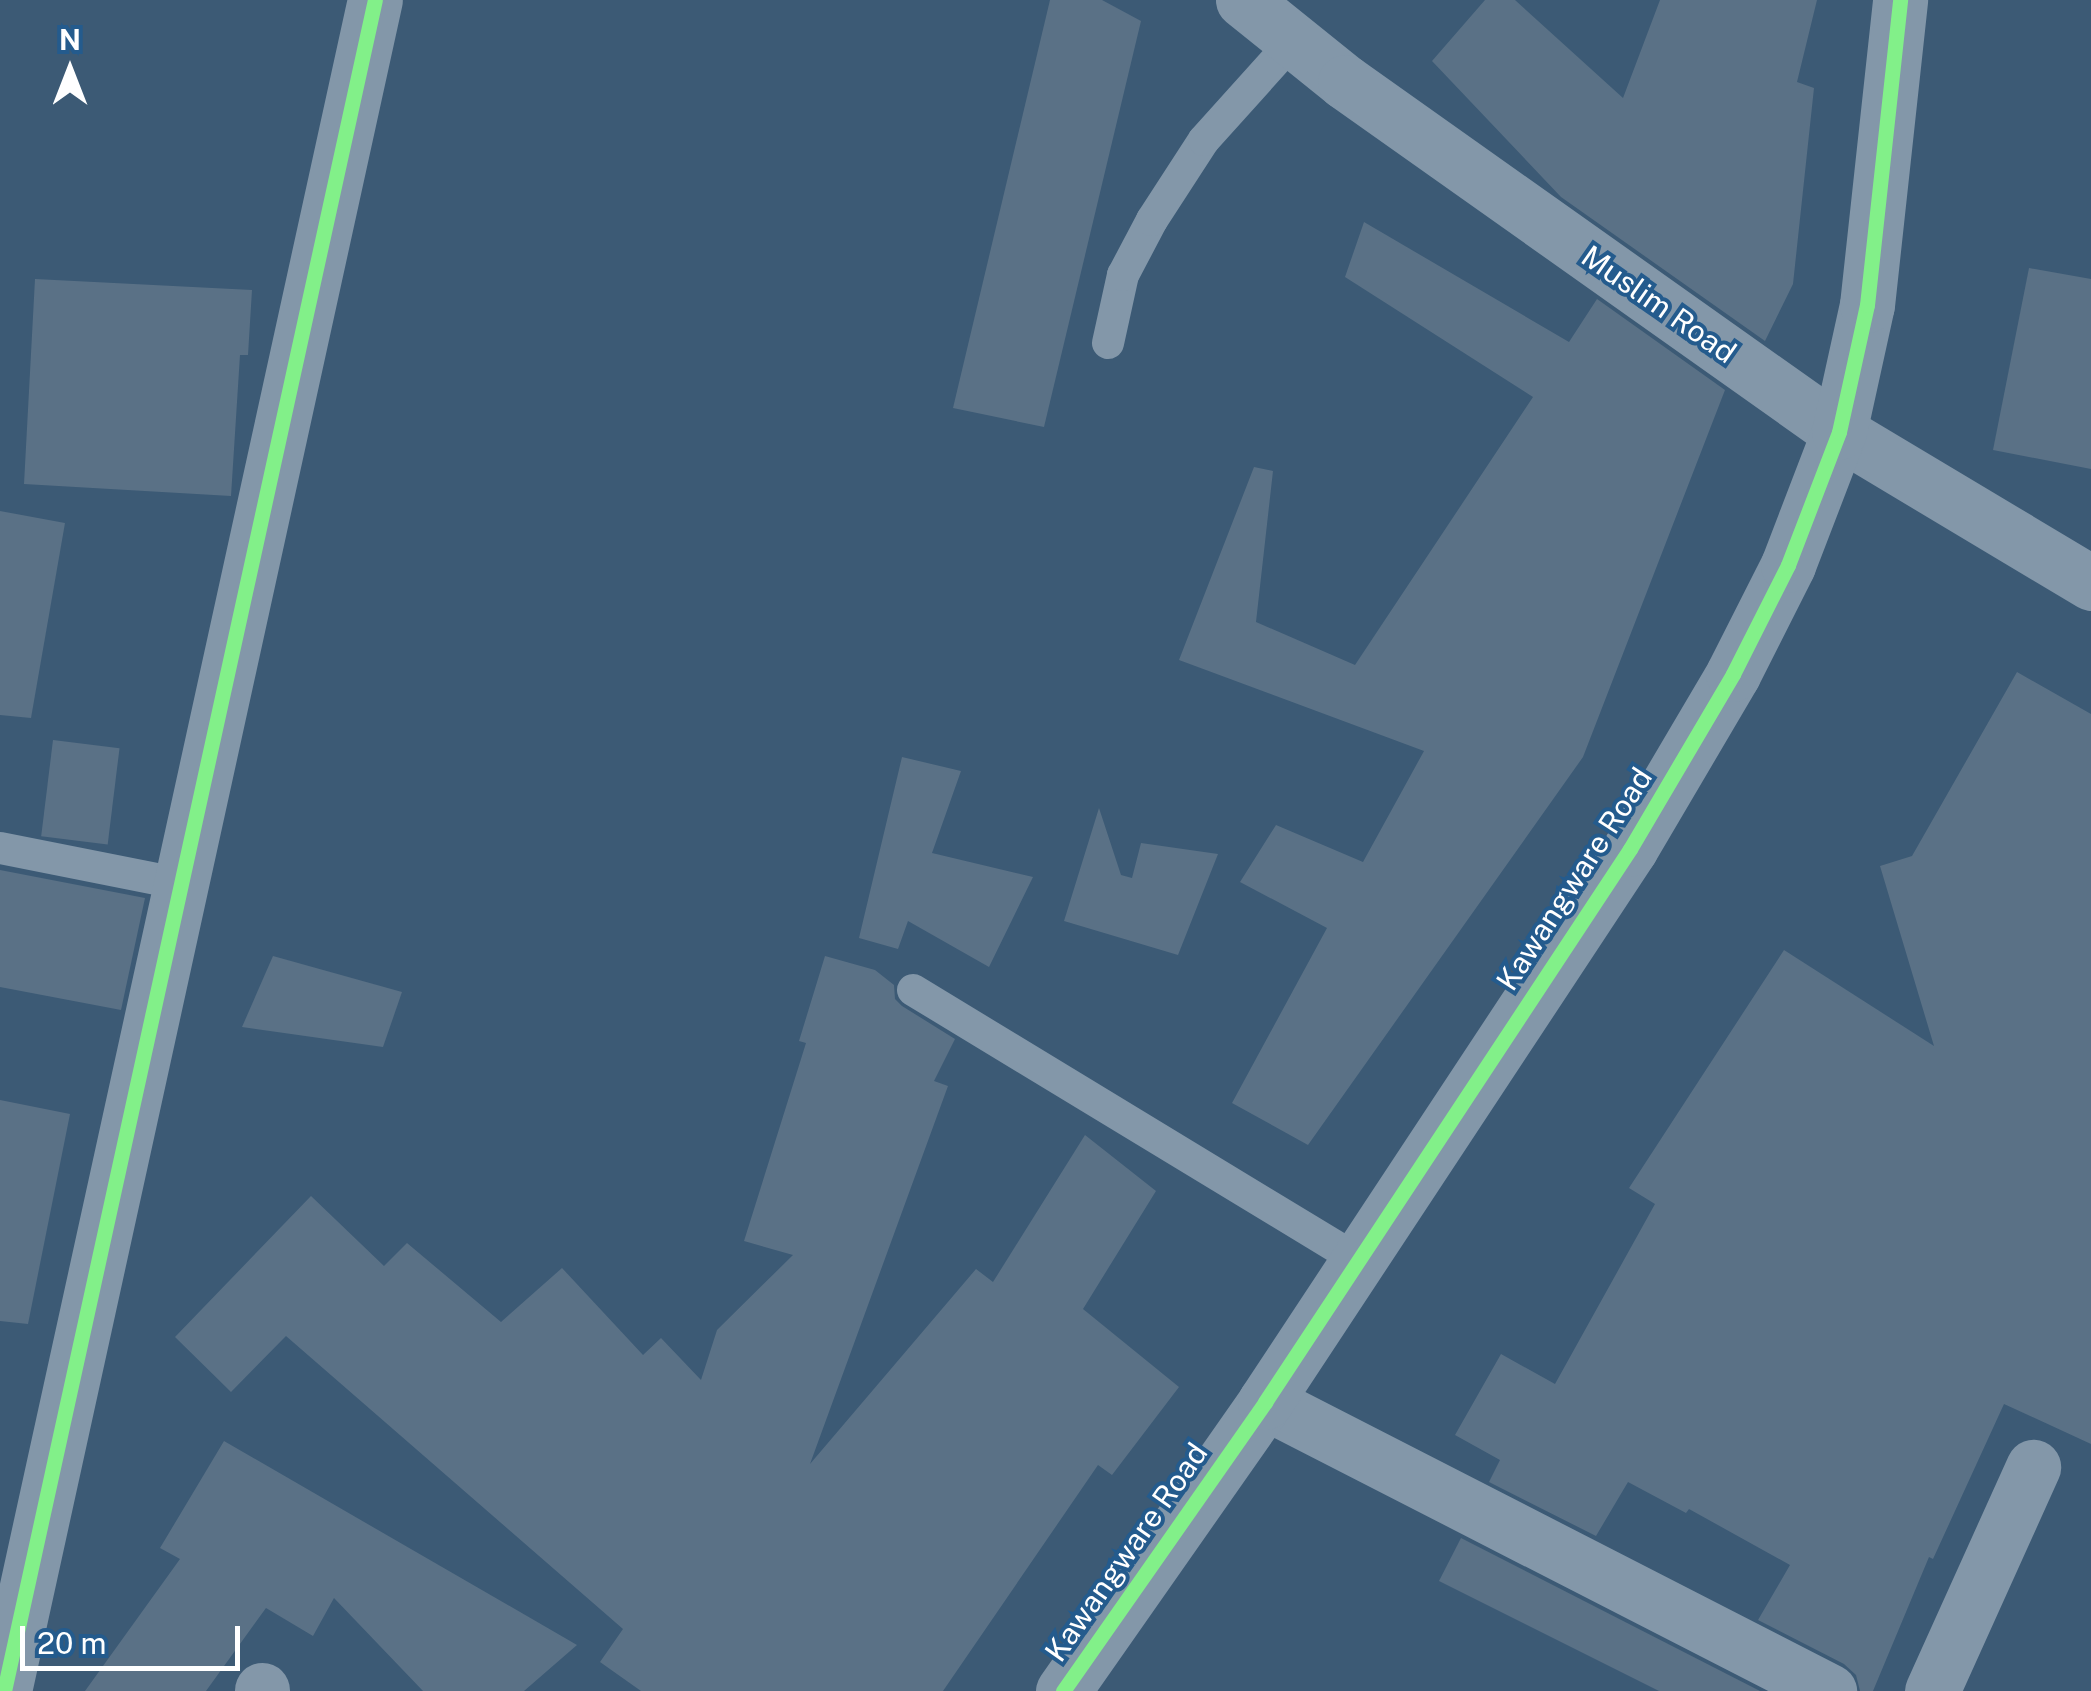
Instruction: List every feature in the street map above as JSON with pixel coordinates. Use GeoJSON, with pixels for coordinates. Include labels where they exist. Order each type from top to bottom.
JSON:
{"type":"FeatureCollection","features":[{"type":"Feature","properties":{"kind":"street"},"geometry":{"type":"LineString","coordinates":[[4,1691],[375,0]]}},
{"type":"Feature","properties":{"kind":"street","name":"Muslim Road"},"geometry":{"type":"LineString","coordinates":[[1244,0],[1293,41],[1839,432],[2091,583]]}},
{"type":"Feature","properties":{"kind":"street","name":"Kawangware Road"},"geometry":{"type":"LineString","coordinates":[[1067,1690],[1265,1402],[1630,849],[1723,690],[1788,565],[1839,432],[1867,305],[1900,0]]}},
{"type":"Feature","properties":{"kind":"street"},"geometry":{"type":"LineString","coordinates":[[1265,1402],[1828,1691]]}},
{"type":"Feature","properties":{"kind":"street"},"geometry":{"type":"LineString","coordinates":[[1932,1691],[2033,1467]]}},
{"type":"Feature","properties":{"kind":"lane"},"geometry":{"type":"LineString","coordinates":[[1108,343],[1123,275],[1152,220],[1204,140],[1293,41]]}},
{"type":"Feature","properties":{"kind":"lane"},"geometry":{"type":"LineString","coordinates":[[0,848],[181,884]]}},
{"type":"Feature","properties":{"kind":"lane"},"geometry":{"type":"LineString","coordinates":[[913,990],[1358,1260]]}},
{"type":"Feature","properties":{"kind":"building"},"geometry":{"type":"Polygon","coordinates":[[[1050,0],[1102,0],[1141,21],[1044,427],[953,408],[1050,0]]]}},
{"type":"Feature","properties":{"kind":"building"},"geometry":{"type":"Polygon","coordinates":[[[1485,0],[1515,0],[1623,98],[1660,0],[1817,0],[1797,82],[1814,88],[1793,284],[1765,341],[1561,197],[1432,61],[1485,0]]]}},
{"type":"Feature","properties":{"kind":"building"},"geometry":{"type":"Polygon","coordinates":[[[1364,222],[1569,342],[1597,299],[1725,390],[1583,757],[1308,1145],[1232,1103],[1327,928],[1240,882],[1276,825],[1363,862],[1424,751],[1179,660],[1254,467],[1273,471],[1256,622],[1355,665],[1533,397],[1345,277],[1364,222]]]}},
{"type":"Feature","properties":{"kind":"building"},"geometry":{"type":"Polygon","coordinates":[[[2029,268],[2091,279],[2091,469],[1993,450],[2029,268]]]}},
{"type":"Feature","properties":{"kind":"building"},"geometry":{"type":"Polygon","coordinates":[[[35,279],[252,290],[248,355],[240,355],[231,496],[24,484],[35,279]]]}},
{"type":"Feature","properties":{"kind":"building"},"geometry":{"type":"Polygon","coordinates":[[[0,511],[65,523],[31,718],[0,715],[0,511]]]}},
{"type":"Feature","properties":{"kind":"building"},"geometry":{"type":"Polygon","coordinates":[[[2017,672],[2091,714],[2091,1444],[2004,1404],[1933,1559],[1929,1557],[1873,1691],[1860,1691],[1856,1675],[1844,1664],[1758,1620],[1790,1565],[1689,1509],[1686,1513],[1628,1482],[1596,1536],[1489,1482],[1500,1460],[1455,1435],[1501,1354],[1555,1384],[1655,1204],[1629,1188],[1784,950],[1934,1046],[1880,866],[1912,856],[2017,672]]]}},
{"type":"Feature","properties":{"kind":"building"},"geometry":{"type":"Polygon","coordinates":[[[53,740],[120,748],[108,844],[41,836],[53,740]]]}},
{"type":"Feature","properties":{"kind":"building"},"geometry":{"type":"Polygon","coordinates":[[[902,757],[961,771],[932,853],[1033,877],[989,967],[908,921],[898,949],[859,938],[902,757]]]}},
{"type":"Feature","properties":{"kind":"building"},"geometry":{"type":"Polygon","coordinates":[[[1099,808],[1121,875],[1132,878],[1141,843],[1218,854],[1178,955],[1064,921],[1099,808]]]}},
{"type":"Feature","properties":{"kind":"building"},"geometry":{"type":"Polygon","coordinates":[[[0,870],[145,898],[121,1010],[0,987],[0,870]]]}},
{"type":"Feature","properties":{"kind":"building"},"geometry":{"type":"Polygon","coordinates":[[[273,956],[402,992],[383,1047],[242,1027],[273,956]]]}},
{"type":"Feature","properties":{"kind":"building"},"geometry":{"type":"Polygon","coordinates":[[[825,956],[875,970],[894,985],[895,999],[902,1006],[955,1039],[934,1081],[948,1086],[810,1464],[976,1269],[993,1282],[1085,1135],[1156,1191],[1083,1309],[1179,1387],[1112,1475],[1098,1465],[943,1691],[641,1691],[600,1662],[623,1629],[286,1336],[231,1392],[175,1337],[311,1196],[384,1266],[407,1243],[501,1322],[562,1268],[643,1355],[661,1338],[701,1380],[717,1330],[793,1255],[744,1241],[806,1043],[799,1041],[825,956]]]}},
{"type":"Feature","properties":{"kind":"building"},"geometry":{"type":"Polygon","coordinates":[[[0,1100],[70,1114],[28,1324],[0,1321],[0,1100]]]}},
{"type":"Feature","properties":{"kind":"building"},"geometry":{"type":"Polygon","coordinates":[[[224,1441],[577,1645],[524,1691],[423,1691],[334,1598],[313,1636],[266,1608],[206,1691],[85,1691],[180,1559],[160,1548],[224,1441]]]}},
{"type":"Feature","properties":{"kind":"building"},"geometry":{"type":"Polygon","coordinates":[[[1461,1538],[1760,1691],[1659,1691],[1439,1581],[1461,1538]]]}},
{"type":"Feature","properties":{"kind":"cycle path"},"geometry":{"type":"LineString","coordinates":[[4,1691],[375,0]]}},
{"type":"Feature","properties":{"kind":"cycle path"},"geometry":{"type":"LineString","coordinates":[[1063,1691],[1265,1402],[1630,849],[1733,674],[1788,565],[1839,432],[1867,305],[1900,0]]}}]}
